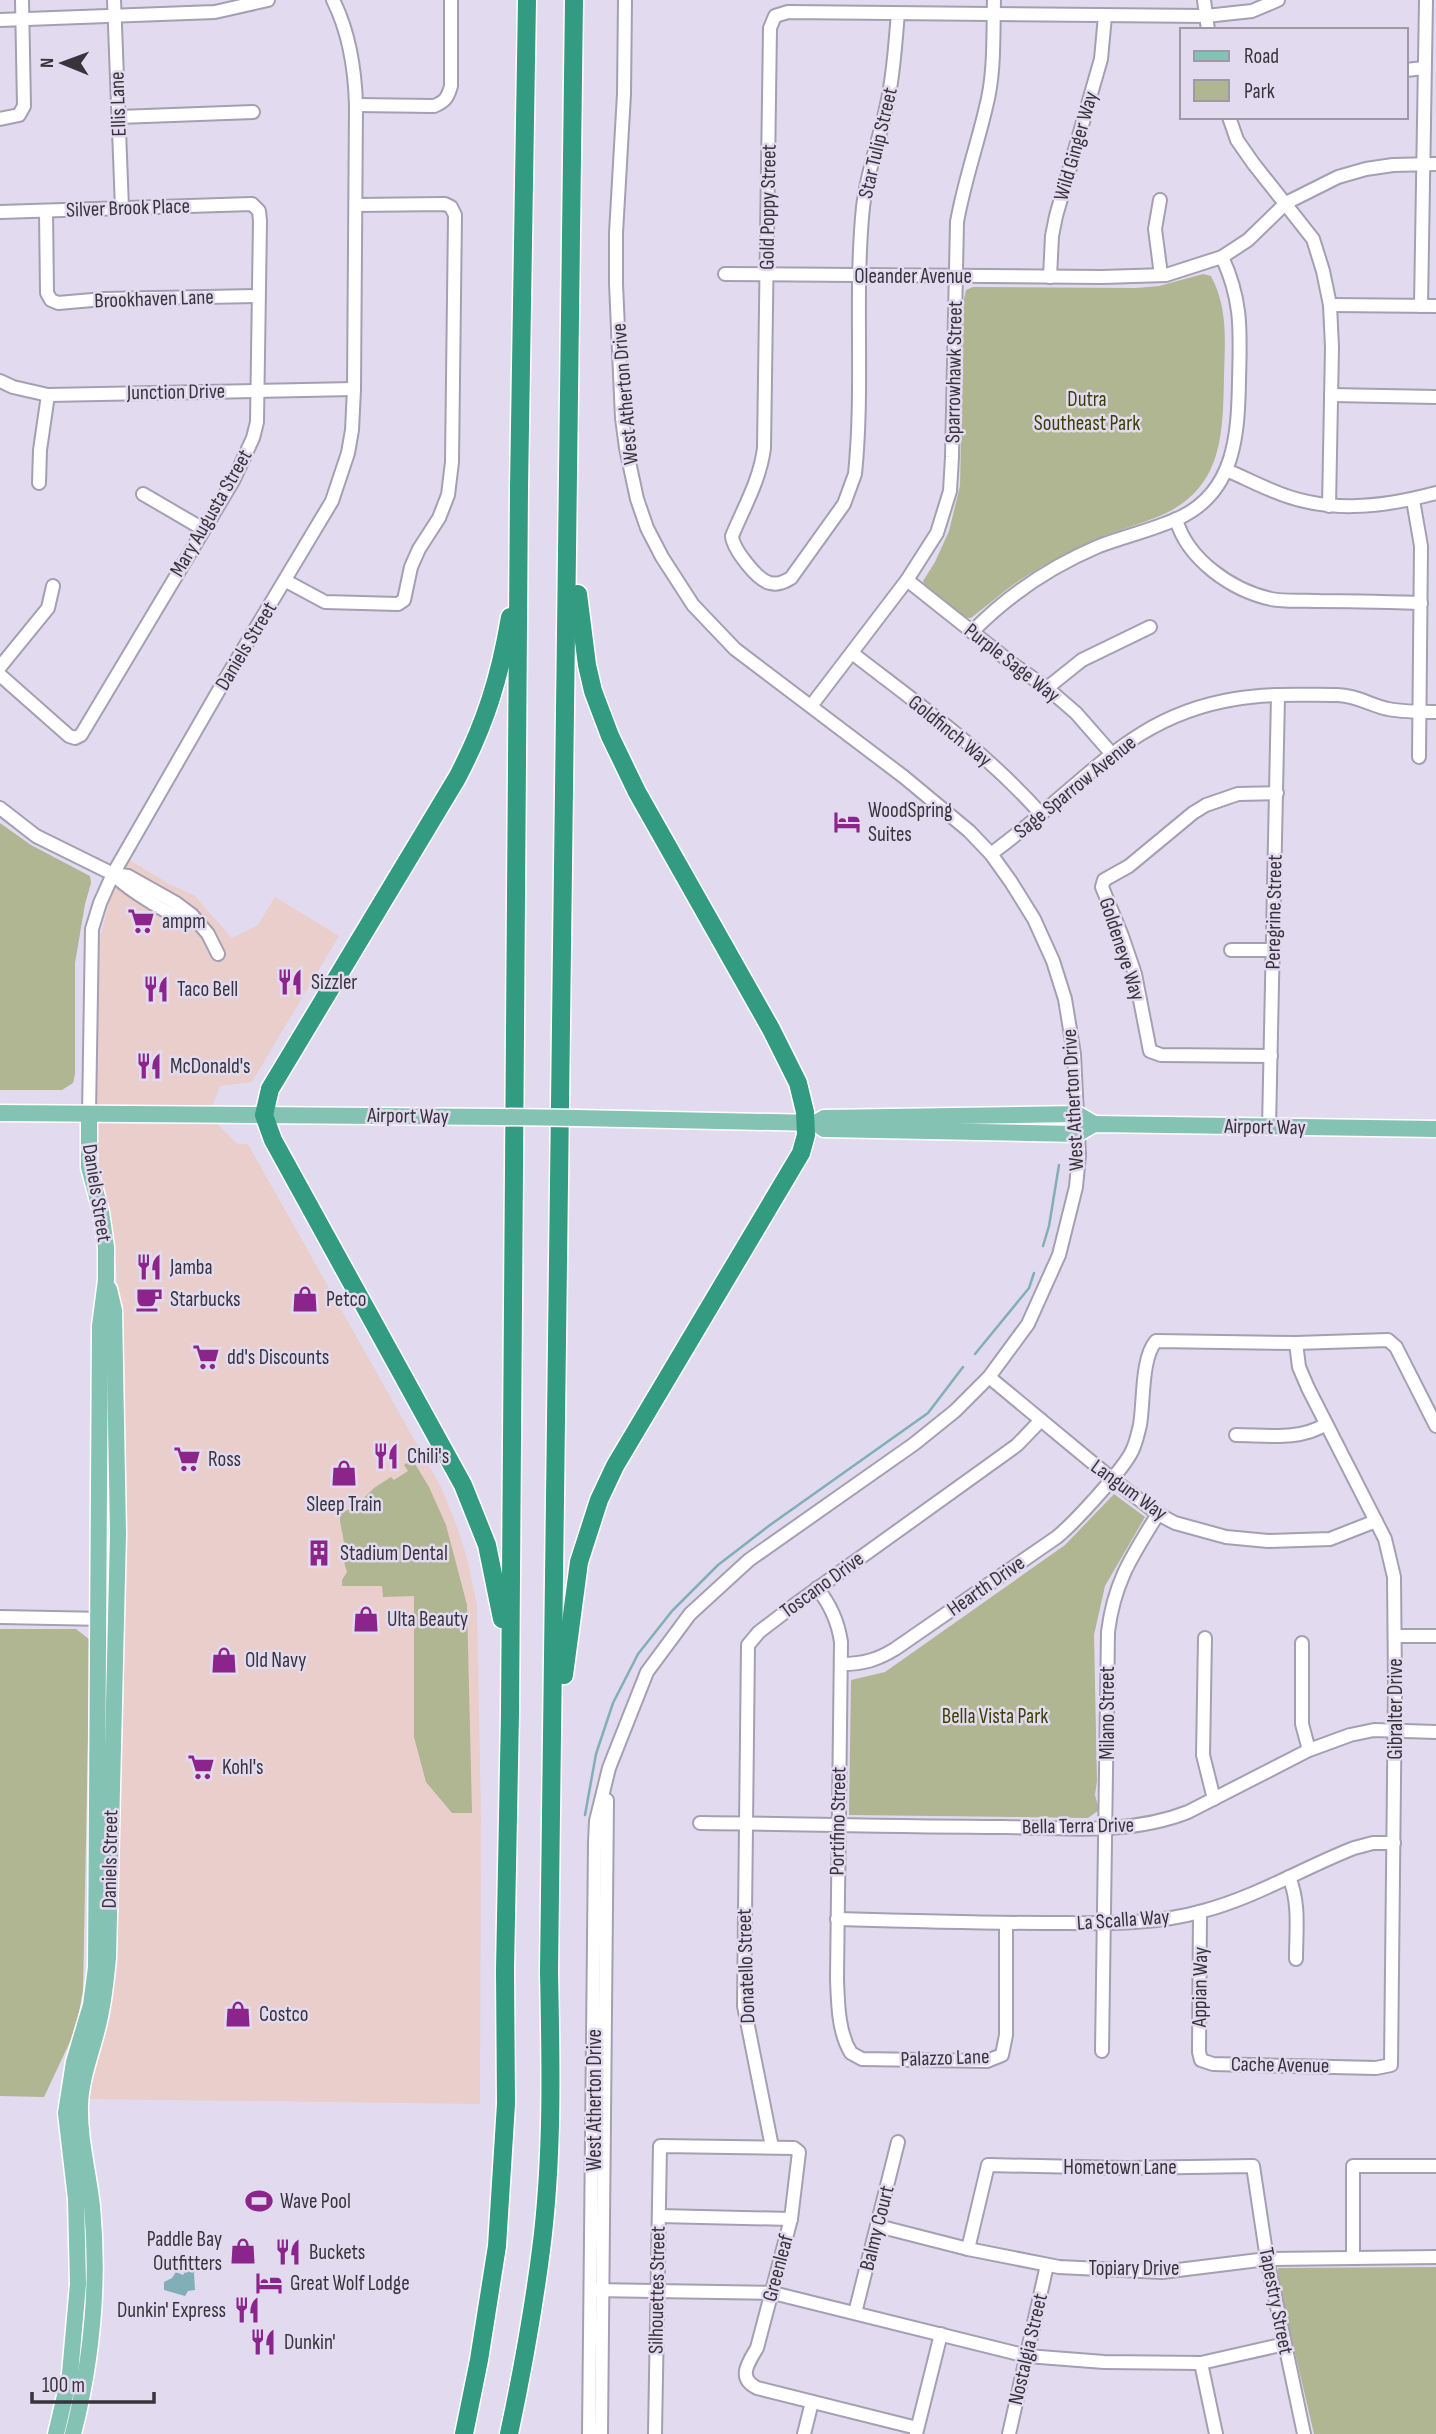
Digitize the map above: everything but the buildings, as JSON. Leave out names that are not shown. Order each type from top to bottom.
[{"type":"highway","points":[[462,2434],[480,2360],[497,2246],[506,2104],[519,488],[527,0]]},
{"type":"highway","points":[[509,2434],[521,2379],[541,2248],[550,2093],[549,1972],[574,0]]},
{"type":"highway","points":[[553,1755],[579,1562],[599,1500],[615,1466],[801,1153],[811,1123],[798,1083],[771,1029],[637,792],[610,736],[593,691],[580,616],[569,479]]},
{"type":"highway","points":[[510,1713],[497,1590],[487,1545],[468,1495],[443,1444],[273,1140],[264,1115],[270,1089],[457,778],[477,740],[498,678],[506,640],[515,564],[519,488]]},
{"type":"highway","points":[[521,2379],[525,2409],[521,2434]]},
{"type":"main road","name":"Airport Way","points":[[0,1113],[499,1117],[811,1123],[824,1118],[1077,1114],[1094,1124],[1436,1129]]},
{"type":"main road","name":"Daniels Street","points":[[56,2434],[70,2374],[78,2284],[76,2199],[66,2133],[66,2106],[74,2062],[91,2005],[96,1967],[100,1326],[106,1280],[106,1247],[101,1212],[89,1167],[89,1115]]},
{"type":"main road","name":"Airport Way","points":[[811,1123],[824,1129],[1077,1134]]},
{"type":"main road","points":[[1077,1134],[1094,1124]]},
{"type":"main road","name":"Daniels Street","points":[[73,2434],[85,2380],[93,2313],[92,2205],[80,2105],[104,1997],[108,1958],[118,1534],[114,1310],[106,1280]]},
{"type":"street","points":[[0,119],[12,118],[22,111],[25,99],[22,0]]},
{"type":"street","name":"Ellis Lane","points":[[114,0],[122,208]]},
{"type":"street","points":[[0,20],[114,16],[268,0]]},
{"type":"street","name":"Daniels Street","points":[[89,1115],[92,929],[100,903],[113,874],[223,683],[332,501],[342,477],[352,430],[354,389],[356,105],[346,33],[333,0]]},
{"type":"street","points":[[356,105],[434,106],[441,104],[448,97],[451,86],[451,0]]},
{"type":"street","name":"West Atherton Drive","points":[[601,2434],[597,2290],[595,1842],[596,1821],[609,1768],[647,1672],[690,1614],[748,1560],[914,1444],[955,1411],[989,1377],[1027,1324],[1046,1289],[1059,1255],[1076,1186],[1079,1155],[1072,1036],[1065,999],[1053,961],[1034,919],[1011,882],[991,854],[969,831],[735,649],[693,605],[647,528],[637,499],[622,418],[616,284],[625,0]]},
{"type":"street","name":"Sparrowhawk Street","points":[[811,706],[907,580],[936,533],[950,491],[953,457],[957,222],[963,187],[987,106],[992,74],[994,0]]},
{"type":"street","points":[[1204,0],[1208,28]]},
{"type":"street","points":[[898,14],[1206,16],[1252,11],[1278,0]]},
{"type":"street","points":[[1421,306],[1430,164],[1424,68],[1426,0]]},
{"type":"street","name":"Gold Poppy Street","points":[[857,441],[855,474],[844,504],[791,578],[781,583],[762,579],[732,544],[732,536],[762,465],[770,29],[775,16],[780,13],[898,14]]},
{"type":"street","name":"Star Tulip Street","points":[[857,441],[859,275],[863,208],[893,73],[898,14]]},
{"type":"street","name":"Wild Ginger Way","points":[[1050,277],[1056,216],[1101,59],[1105,16]]},
{"type":"street","points":[[1408,70],[1424,68]]},
{"type":"street","points":[[119,117],[253,112]]},
{"type":"street","points":[[1235,119],[1237,140],[1313,239],[1323,271],[1330,305],[1332,347],[1329,506]]},
{"type":"street","name":"Oleander Avenue","points":[[725,274],[1050,277],[1161,275],[1222,257],[1248,240],[1286,203],[1338,177],[1366,169],[1430,164]]},
{"type":"street","points":[[1160,200],[1155,229],[1161,275]]},
{"type":"street","points":[[286,581],[325,602],[398,604],[404,600],[411,568],[419,549],[439,518],[448,495],[452,462],[455,215],[452,207],[445,204],[356,205]]},
{"type":"street","name":"Silver Brook Place","points":[[0,212],[256,206]]},
{"type":"street","name":"Mary Augusta Street","points":[[0,675],[61,729],[75,738],[81,735],[233,481],[253,438],[257,422],[260,221],[256,206]]},
{"type":"street","name":"Brookhaven Lane","points":[[46,211],[47,293],[51,300],[58,303],[104,299],[258,296]]},
{"type":"street","points":[[972,632],[993,611],[1022,590],[1094,548],[1176,519],[1210,495],[1226,470],[1235,444],[1238,423],[1240,321],[1236,294],[1222,257]]},
{"type":"street","points":[[1330,305],[1436,306]]},
{"type":"street","name":"Junction Drive","points":[[0,381],[13,387],[48,395],[354,389]]},
{"type":"street","points":[[39,483],[40,450],[48,395]]},
{"type":"street","points":[[1331,395],[1436,397]]},
{"type":"street","points":[[1226,470],[1283,495],[1329,506],[1356,508],[1413,500],[1436,493]]},
{"type":"street","points":[[144,494],[203,529]]},
{"type":"street","points":[[1413,500],[1422,546],[1419,757]]},
{"type":"street","points":[[1176,519],[1185,540],[1206,565],[1229,582],[1251,592],[1280,600],[1421,603]]},
{"type":"street","name":"Purple Sage Way","points":[[907,580],[1047,688],[1076,713],[1111,753]]},
{"type":"street","points":[[0,667],[48,608],[53,586]]},
{"type":"street","points":[[1047,688],[1082,660],[1150,627]]},
{"type":"street","name":"Goldfinch Way","points":[[852,653],[1011,780],[1041,814]]},
{"type":"street","name":"Sage Sparrow Avenue","points":[[991,854],[1111,753],[1141,733],[1187,712],[1234,699],[1347,695],[1386,708],[1436,712]]},
{"type":"street","name":"Peregrine Street","points":[[1269,1128],[1278,696]]},
{"type":"street","name":"Goldeneye Way","points":[[1271,1056],[1161,1055],[1150,1051],[1135,974],[1102,887],[1104,880],[1129,866],[1206,805],[1238,794],[1277,793]]},
{"type":"street","points":[[0,807],[36,836],[113,874],[122,884],[188,923],[197,922],[208,934],[218,954]]},
{"type":"street","points":[[1230,950],[1273,950]]},
{"type":"street","points":[[1296,1343],[1388,1340],[1396,1347],[1436,1426]]},
{"type":"street","name":"Hearth Drive","points":[[842,1664],[862,1664],[895,1649],[1062,1532],[1133,1450],[1143,1402],[1148,1356],[1156,1341],[1296,1343]]},
{"type":"street","name":"Gibralter Drive","points":[[1296,1343],[1299,1367],[1385,1539],[1394,1577],[1392,2062],[1385,2067],[1360,2067]]},
{"type":"street","name":"Langum Way","points":[[989,1377],[1158,1514],[1199,1531],[1268,1541],[1330,1539],[1376,1521]]},
{"type":"street","name":"Toscano Drive","points":[[745,1824],[748,1645],[759,1632],[817,1588],[1017,1445],[1041,1420]]},
{"type":"street","points":[[1236,1435],[1302,1434],[1315,1431],[1326,1424]]},
{"type":"street","name":"Milano Street","points":[[1102,2051],[1107,1655],[1110,1614],[1119,1580],[1158,1514]]},
{"type":"street","name":"Portifino Street","points":[[817,1588],[827,1599],[841,1642],[837,1979],[839,2010],[848,2049],[855,2056]]},
{"type":"street","points":[[0,1617],[117,1620]]},
{"type":"street","points":[[1395,1636],[1436,1636]]},
{"type":"street","points":[[1205,1638],[1203,1755],[1214,1799]]},
{"type":"street","points":[[1301,1643],[1302,1724],[1309,1750]]},
{"type":"street","name":"Bella Terra Drive","points":[[700,1823],[1106,1828],[1142,1825],[1169,1820],[1309,1750],[1364,1731],[1436,1732]]},
{"type":"street","name":"Donatello Street","points":[[745,1824],[744,2006],[772,2147]]},
{"type":"street","name":"La Scalla Way","points":[[837,1919],[1139,1923],[1200,1912],[1245,1897],[1354,1848],[1373,1843],[1394,1843]]},
{"type":"street","points":[[1289,1877],[1297,1907],[1296,1959]]},
{"type":"street","name":"Appian Way","points":[[1200,1912],[1201,2060]]},
{"type":"street","name":"Palazzo Lane","points":[[855,2056],[862,2059],[987,2061],[1002,2055],[1006,2046],[1006,1923]]},
{"type":"street","name":"Cache Avenue","points":[[1201,2060],[1213,2064],[1360,2067]]},
{"type":"street","name":"Balmy Court","points":[[855,2313],[898,2142]]},
{"type":"street","name":"Silhouettes Street","points":[[654,2434],[660,2146],[772,2147]]},
{"type":"street","name":"Greenleaf","points":[[772,2147],[794,2148],[799,2152],[799,2164],[791,2219],[773,2293],[757,2348],[744,2374],[751,2385],[813,2402]]},
{"type":"street","name":"Hometown Lane","points":[[968,2249],[988,2165],[1127,2168],[1253,2166]]},
{"type":"street","name":"Tapestry Street","points":[[1253,2166],[1267,2259],[1304,2434]]},
{"type":"street","points":[[1353,2257],[1353,2166],[1436,2166]]},
{"type":"street","points":[[659,2216],[791,2219]]},
{"type":"street","name":"Topiary Drive","points":[[878,2226],[968,2249],[1047,2265],[1162,2272],[1267,2259],[1436,2257]]},
{"type":"street","name":"Nostalgia Street","points":[[1009,2434],[1047,2265]]},
{"type":"street","points":[[597,2290],[773,2293],[1027,2356],[1104,2362],[1200,2363],[1285,2344]]},
{"type":"street","name":"West Atherton Drive","points":[[589,2434],[597,2290]]},
{"type":"street","points":[[804,2434],[813,2402],[916,2431],[941,2334]]},
{"type":"street","points":[[1200,2363],[1216,2434]]},
{"type":"shaded area","points":[[128,859],[169,884],[194,895],[232,938],[258,925],[275,897],[339,936],[252,1082],[220,1086],[210,1111],[94,1111],[100,939],[109,902]]},
{"type":"shaded area","points":[[210,1117],[238,1144],[248,1144],[441,1487],[468,1562],[477,1605],[481,1817],[480,2104],[87,2099],[112,1990],[119,1320],[116,1260],[96,1168],[95,1121]]},
{"type":"shaded area","points":[[192,2261],[198,2264],[194,2273],[195,2290],[188,2291],[185,2296],[164,2290],[164,2282],[176,2272],[183,2275]]},
{"type":"green space","name":"Dutra Southeast Park","points":[[1203,274],[1211,276],[1223,312],[1224,397],[1215,459],[1195,492],[1179,506],[1157,517],[1100,537],[1044,565],[1011,586],[971,618],[943,604],[923,581],[949,531],[960,486],[966,290],[973,287],[1136,288],[1159,286]]},
{"type":"green space","points":[[0,823],[31,845],[90,876],[91,883],[75,963],[75,1074],[73,1083],[62,1090],[0,1090]]},
{"type":"green space","points":[[412,1459],[429,1487],[446,1525],[467,1605],[472,1813],[452,1813],[426,1782],[414,1737],[414,1596],[383,1597],[382,1586],[342,1586],[347,1572],[344,1562],[339,1560],[344,1550],[340,1513],[355,1507],[374,1488],[391,1477],[394,1480],[408,1471],[404,1465]]},
{"type":"green space","name":"Bella Vista Park","points":[[1114,1494],[1145,1517],[1105,1586],[1094,1635],[1095,1795],[1099,1810],[1088,1818],[849,1815],[851,1680],[885,1672],[1065,1545]]},
{"type":"green space","points":[[0,1629],[76,1629],[90,1640],[83,1990],[76,2029],[44,2097],[0,2096]]},
{"type":"green space","points":[[1436,2267],[1436,2434],[1314,2434],[1278,2280],[1278,2268]]},
{"type":"waterway","points":[[1043,1246],[1059,1165]]},
{"type":"waterway","points":[[975,1354],[1029,1288],[1034,1273]]},
{"type":"waterway","points":[[585,1815],[596,1754],[613,1703],[638,1654],[672,1611],[718,1565],[928,1413],[963,1367]]},
{"type":"place","name":"WoodSpring Suites","points":[[847,822]]},
{"type":"place","name":"ampm","points":[[141,921]]},
{"type":"place","name":"Sizzler","points":[[290,982]]},
{"type":"place","name":"Taco Bell","points":[[156,989]]},
{"type":"place","name":"McDonald's","points":[[149,1066]]},
{"type":"place","name":"Jamba","points":[[149,1267]]},
{"type":"place","name":"Starbucks","points":[[149,1299]]},
{"type":"place","name":"Petco","points":[[305,1299]]},
{"type":"place","name":"dd's Discounts","points":[[206,1357]]},
{"type":"place","name":"Chili's","points":[[386,1456]]},
{"type":"place","name":"Ross","points":[[187,1459]]},
{"type":"place","name":"Sleep Train","points":[[344,1473]]},
{"type":"place","name":"Stadium Dental","points":[[319,1553]]},
{"type":"place","name":"Ulta Beauty","points":[[366,1619]]},
{"type":"place","name":"Old Navy","points":[[224,1660]]},
{"type":"place","name":"Kohl's","points":[[201,1767]]},
{"type":"place","name":"Costco","points":[[238,2014]]},
{"type":"place","name":"Wave Pool","points":[[259,2201]]},
{"type":"place","name":"Paddle Bay Outfitters","points":[[243,2251]]},
{"type":"place","name":"Buckets","points":[[288,2252]]},
{"type":"place","name":"Great Wolf Lodge","points":[[269,2283]]},
{"type":"place","name":"Dunkin' Express","points":[[247,2310]]},
{"type":"place","name":"Dunkin'","points":[[263,2342]]}]
